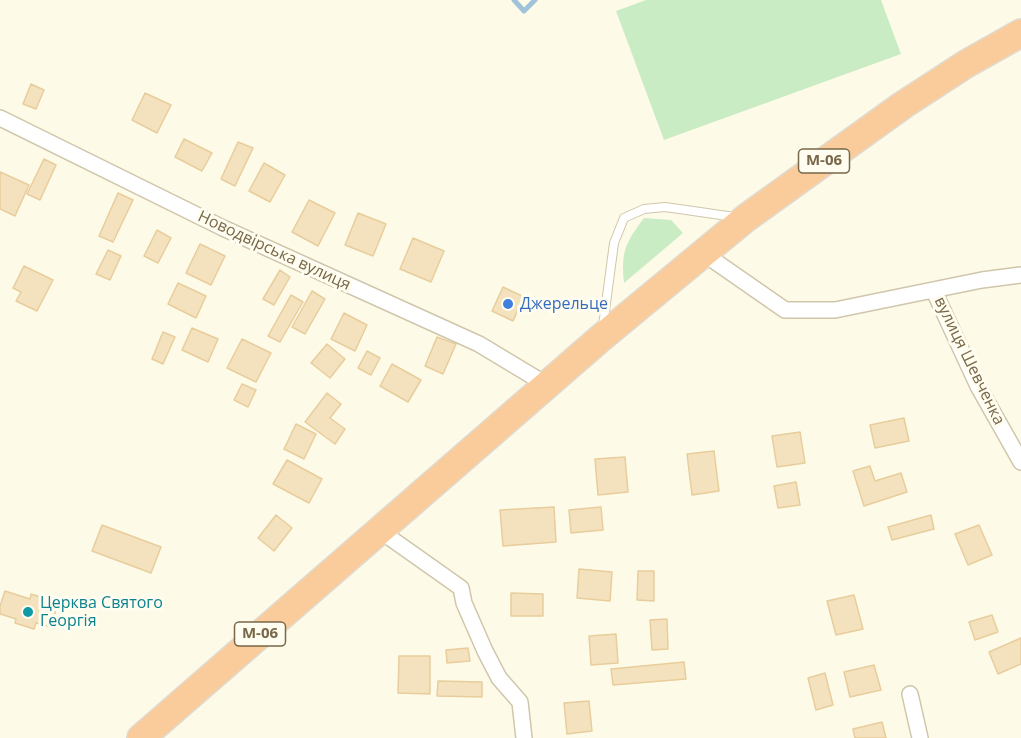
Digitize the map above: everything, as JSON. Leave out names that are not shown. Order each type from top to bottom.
[{"type":"highway","name":"М-06","points":[[141,738],[602,337],[746,218],[903,105],[966,64],[1021,33]]},
{"type":"street","name":"Новодвірська вулиця","points":[[0,118],[223,228],[479,344],[547,385]]},
{"type":"street","points":[[703,253],[784,310],[835,310],[982,280],[1021,276]]},
{"type":"street","name":"вулиця Шевченка","points":[[934,291],[978,386],[1021,462]]},
{"type":"street","points":[[379,530],[460,588],[464,603],[499,678],[520,702],[524,738]]},
{"type":"street","points":[[910,694],[920,738]]},
{"type":"lane","points":[[602,337],[614,243],[624,218],[644,209],[665,207],[746,218]]},
{"type":"green space","points":[[646,0],[881,0],[901,54],[664,140],[616,11]]},
{"type":"green space","points":[[644,218],[671,220],[683,233],[624,283],[623,263],[626,248],[632,234]]},
{"type":"building","points":[[31,84],[44,90],[36,109],[23,104]]},
{"type":"building","points":[[145,93],[171,105],[157,133],[132,120]]},
{"type":"building","points":[[184,139],[212,153],[202,171],[175,157]]},
{"type":"building","points":[[238,142],[253,148],[235,186],[221,179]]},
{"type":"building","points":[[44,159],[56,165],[40,200],[27,194]]},
{"type":"building","points":[[264,163],[285,175],[270,202],[249,191]]},
{"type":"building","points":[[0,172],[29,185],[15,216],[0,209]]},
{"type":"building","points":[[118,193],[133,200],[113,242],[99,236]]},
{"type":"building","points":[[309,200],[335,213],[318,246],[292,232]]},
{"type":"building","points":[[358,213],[386,224],[373,256],[345,245]]},
{"type":"building","points":[[157,230],[171,238],[158,263],[144,256]]},
{"type":"building","points":[[413,238],[444,251],[431,282],[400,269]]},
{"type":"building","points":[[200,244],[225,256],[211,285],[186,273]]},
{"type":"building","points":[[108,250],[121,256],[110,280],[96,274]]},
{"type":"building","points":[[24,266],[53,280],[37,311],[16,301],[21,292],[13,288]]},
{"type":"building","points":[[280,270],[290,277],[274,305],[263,299]]},
{"type":"building","points":[[178,283],[206,296],[196,318],[168,304]]},
{"type":"building","name":"Джерельце","points":[[503,287],[524,297],[513,321],[492,311]]},
{"type":"building","points":[[312,291],[325,299],[305,334],[292,327]]},
{"type":"building","points":[[291,295],[303,302],[280,342],[268,336]]},
{"type":"building","points":[[344,313],[367,325],[355,351],[331,339]]},
{"type":"building","points":[[192,328],[218,339],[208,362],[182,350]]},
{"type":"building","points":[[163,332],[175,337],[163,364],[152,359]]},
{"type":"building","points":[[437,337],[456,344],[443,374],[425,366]]},
{"type":"building","points":[[242,339],[271,353],[256,382],[227,368]]},
{"type":"building","points":[[327,344],[345,359],[330,378],[311,363]]},
{"type":"building","points":[[367,351],[380,358],[371,375],[358,368]]},
{"type":"building","points":[[392,364],[421,380],[408,402],[380,386]]},
{"type":"building","points":[[242,384],[256,390],[248,407],[234,400]]},
{"type":"building","points":[[327,393],[341,404],[330,418],[345,429],[335,444],[305,422]]},
{"type":"building","points":[[904,418],[909,441],[875,448],[870,425]]},
{"type":"building","points":[[296,424],[316,434],[304,459],[284,449]]},
{"type":"building","points":[[800,432],[805,463],[777,467],[772,436]]},
{"type":"building","points":[[714,451],[719,491],[692,495],[687,454]]},
{"type":"building","points":[[625,457],[628,492],[598,495],[595,459]]},
{"type":"building","points":[[287,460],[322,479],[309,503],[273,484]]},
{"type":"building","points":[[870,466],[875,481],[901,473],[907,492],[864,506],[853,471]]},
{"type":"building","points":[[796,482],[800,505],[778,508],[774,486]]},
{"type":"building","points":[[554,507],[556,542],[503,546],[500,510]]},
{"type":"building","points":[[601,507],[603,530],[571,533],[569,510]]},
{"type":"building","points":[[276,515],[292,528],[274,551],[258,538]]},
{"type":"building","points":[[931,515],[934,529],[892,540],[888,527]]},
{"type":"building","points":[[102,525],[161,547],[151,573],[92,551]]},
{"type":"building","points":[[979,525],[992,555],[968,565],[955,534]]},
{"type":"building","points":[[579,569],[612,572],[610,601],[577,598]]},
{"type":"building","points":[[638,571],[654,571],[654,601],[637,600]]},
{"type":"building","name":"Церква Святого Георгія","points":[[5,591],[30,599],[31,594],[44,598],[42,605],[56,609],[51,627],[36,623],[34,629],[15,623],[16,619],[0,614]]},
{"type":"building","points":[[511,593],[543,594],[543,616],[511,616]]},
{"type":"building","points":[[854,595],[863,629],[836,635],[827,601]]},
{"type":"building","points":[[992,615],[998,632],[975,640],[969,622]]},
{"type":"building","points":[[667,619],[668,649],[652,650],[650,620]]},
{"type":"building","points":[[616,634],[618,663],[591,665],[589,636]]},
{"type":"building","points":[[1021,638],[1021,664],[998,674],[989,652]]},
{"type":"building","points":[[468,648],[470,661],[447,663],[446,650]]},
{"type":"building","points":[[399,656],[430,656],[430,694],[398,693]]},
{"type":"building","points":[[684,662],[686,679],[613,685],[611,669]]},
{"type":"building","points":[[874,665],[881,690],[850,697],[844,672]]},
{"type":"building","points":[[825,673],[833,705],[816,710],[808,678]]},
{"type":"building","points":[[438,681],[482,682],[482,697],[437,696]]},
{"type":"building","points":[[589,701],[592,731],[567,734],[564,703]]},
{"type":"building","points":[[882,722],[886,738],[855,738],[853,729]]},
{"type":"waterway","points":[[514,0],[524,11],[535,0]]},
{"type":"place","name":"Джерельце","points":[[508,304]]},
{"type":"place","name":"Церква Святого Георгія","points":[[28,612]]}]
